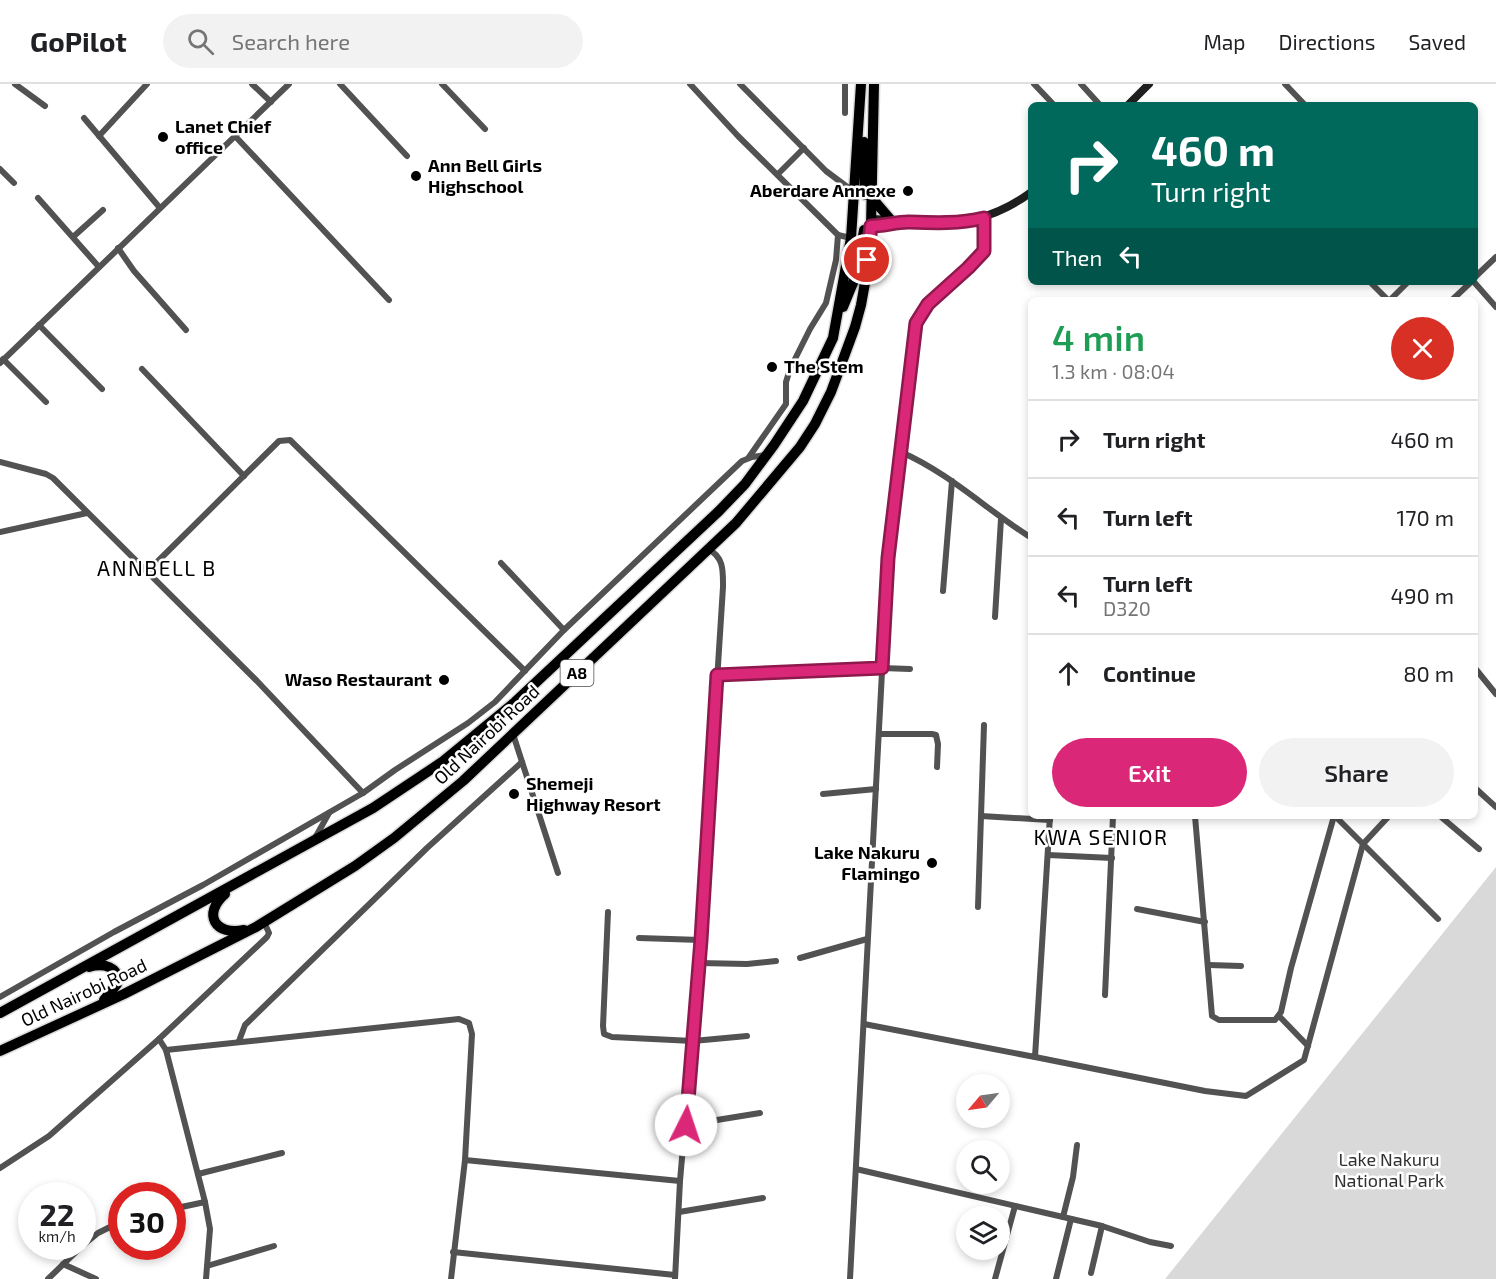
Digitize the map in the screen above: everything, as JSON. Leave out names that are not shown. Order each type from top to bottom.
[{"type":"highway","name":"Old Nairobi Road","points":[[0,1051],[260,925],[355,866],[394,838],[463,781],[736,523],[800,447],[815,424],[831,392],[861,305],[872,198],[874,84]]},
{"type":"highway","name":"Old Nairobi Road","points":[[0,1013],[234,886],[373,808],[417,780],[507,708],[719,511],[745,484],[768,455],[803,401],[832,338],[851,238],[860,88]]},
{"type":"highway","points":[[837,317],[857,273],[869,222],[860,88]]},
{"type":"highway","points":[[872,198],[890,219]]},
{"type":"highway","points":[[832,338],[843,336],[847,341],[847,347]]},
{"type":"highway","points":[[234,886],[216,902],[214,908],[216,923],[221,929],[230,932],[260,925]]},
{"type":"highway","points":[[77,970],[98,964],[111,967],[116,973],[117,984],[98,1005]]},
{"type":"street","points":[[15,84],[45,106]]},
{"type":"street","points":[[99,136],[147,84]]},
{"type":"street","points":[[252,84],[271,102]]},
{"type":"street","points":[[46,402],[2,361],[289,84]]},
{"type":"street","points":[[340,84],[407,156]]},
{"type":"street","points":[[442,84],[485,129]]},
{"type":"street","points":[[690,84],[738,136],[838,235],[851,238]]},
{"type":"street","points":[[740,84],[826,171],[854,192]]},
{"type":"street","points":[[844,84],[845,113]]},
{"type":"street","points":[[1034,84],[1051,102]]},
{"type":"street","points":[[1081,84],[1097,102]]},
{"type":"street","points":[[1131,102],[1149,84]]},
{"type":"street","points":[[1285,84],[1299,102]]},
{"type":"street","points":[[84,118],[160,208]]},
{"type":"street","points":[[235,136],[389,300]]},
{"type":"street","points":[[778,174],[804,148]]},
{"type":"street","points":[[0,169],[14,183]]},
{"type":"street","points":[[869,222],[890,219],[947,224],[984,218],[1028,195]]},
{"type":"street","points":[[38,198],[99,267]]},
{"type":"street","points":[[74,237],[103,210]]},
{"type":"street","points":[[850,1279],[888,558],[916,323],[928,304],[984,251],[984,218]]},
{"type":"street","points":[[869,222],[891,225],[905,222]]},
{"type":"street","points":[[749,458],[786,404],[786,382],[790,369],[826,303],[836,260],[838,235]]},
{"type":"street","points":[[118,248],[134,271],[186,330]]},
{"type":"street","points":[[1478,276],[1496,257]]},
{"type":"street","points":[[1373,285],[1386,297]]},
{"type":"street","points":[[1392,297],[1405,285]]},
{"type":"street","points":[[1455,297],[1469,285]]},
{"type":"street","points":[[1476,285],[1496,308]]},
{"type":"street","points":[[39,325],[102,389]]},
{"type":"street","points":[[142,369],[244,476]]},
{"type":"street","points":[[147,572],[279,441],[291,440],[525,671]]},
{"type":"street","points":[[901,452],[952,481],[1001,519],[1028,536]]},
{"type":"street","points":[[0,997],[114,932],[203,885],[363,793],[477,716],[495,702],[564,630],[742,461],[768,455]]},
{"type":"street","points":[[0,462],[46,474],[257,681],[363,793]]},
{"type":"street","points":[[943,591],[952,481]]},
{"type":"street","points":[[0,532],[87,513]]},
{"type":"street","points":[[995,617],[1001,519]]},
{"type":"street","points":[[453,1252],[675,1277],[680,1181],[701,940],[723,568],[715,552],[708,549]]},
{"type":"street","points":[[501,563],[564,630]]},
{"type":"street","points":[[717,675],[882,668],[910,669]]},
{"type":"street","points":[[1478,672],[1496,694]]},
{"type":"street","points":[[978,907],[984,725]]},
{"type":"street","points":[[513,734],[558,873]]},
{"type":"street","points":[[879,734],[934,734],[938,744],[937,767]]},
{"type":"street","points":[[239,1041],[245,1025],[427,848],[522,762]]},
{"type":"street","points":[[823,794],[876,789]]},
{"type":"street","points":[[1478,791],[1496,807]]},
{"type":"street","points":[[315,839],[330,812]]},
{"type":"street","points":[[981,816],[1028,817]]},
{"type":"street","points":[[1035,1057],[1050,819]]},
{"type":"street","points":[[1105,994],[1113,819]]},
{"type":"street","points":[[1195,819],[1209,965],[1211,1014],[1218,1020],[1275,1020],[1279,1016],[1334,819]]},
{"type":"street","points":[[1338,819],[1438,919]]},
{"type":"street","points":[[864,1024],[1205,1091],[1246,1096],[1304,1060],[1363,844],[1386,819]]},
{"type":"street","points":[[1444,819],[1479,849]]},
{"type":"street","points":[[1048,855],[1112,858]]},
{"type":"street","points":[[1137,909],[1205,922]]},
{"type":"street","points":[[608,912],[604,1034],[612,1037],[693,1041],[747,1036]]},
{"type":"street","points":[[0,1168],[49,1136],[159,1039],[267,937],[269,933],[260,925]]},
{"type":"street","points":[[639,938],[701,940]]},
{"type":"street","points":[[800,958],[867,939]]},
{"type":"street","points":[[699,963],[747,964],[776,961]]},
{"type":"street","points":[[1209,965],[1241,966]]},
{"type":"street","points":[[1279,1016],[1308,1046]]},
{"type":"street","points":[[166,1050],[464,1020],[469,1023],[472,1034],[465,1160],[451,1279]]},
{"type":"street","points":[[159,1039],[166,1050],[205,1202],[210,1229],[206,1279]]},
{"type":"street","points":[[686,1125],[760,1113]]},
{"type":"street","points":[[1063,1217],[1073,1177],[1077,1144]]},
{"type":"street","points":[[198,1174],[282,1153]]},
{"type":"street","points":[[465,1160],[680,1181]]},
{"type":"street","points":[[856,1169],[1102,1226],[1150,1242],[1171,1246]]},
{"type":"street","points":[[679,1212],[763,1198]]},
{"type":"street","points":[[186,1206],[205,1202]]},
{"type":"street","points":[[995,1279],[1015,1206]]},
{"type":"street","points":[[1056,1279],[1071,1219]]},
{"type":"street","points":[[1091,1273],[1102,1226]]},
{"type":"street","points":[[207,1266],[274,1246]]},
{"type":"street","points":[[48,1279],[67,1260]]},
{"type":"street","points":[[63,1264],[96,1279]]},
{"type":"green space","name":"Lake Nakuru National Park","points":[[1496,867],[1496,1279],[1165,1279]]},
{"type":"place","name":"Lanet Chief office","points":[[163,137]]},
{"type":"place","name":"Ann Bell Girls Highschool","points":[[416,176]]},
{"type":"place","name":"Aberdare Annexe","points":[[908,191]]},
{"type":"place","name":"The Stem","points":[[772,367]]},
{"type":"place","name":"Waso Restaurant","points":[[444,680]]},
{"type":"place","name":"Shemeji Highway Resort","points":[[514,794]]},
{"type":"place","name":"Lake Nakuru Flamingo","points":[[932,863]]},
{"type":"district","name":"ANNBELL B","points":[[157,569]]},
{"type":"district","name":"KWA SENIOR","points":[[1101,838]]},
{"type":"route","points":[[686,1125],[701,940],[717,675],[882,668],[888,558],[916,323],[928,304],[984,251],[984,218],[947,224],[905,222],[871,226],[867,260]]}]
